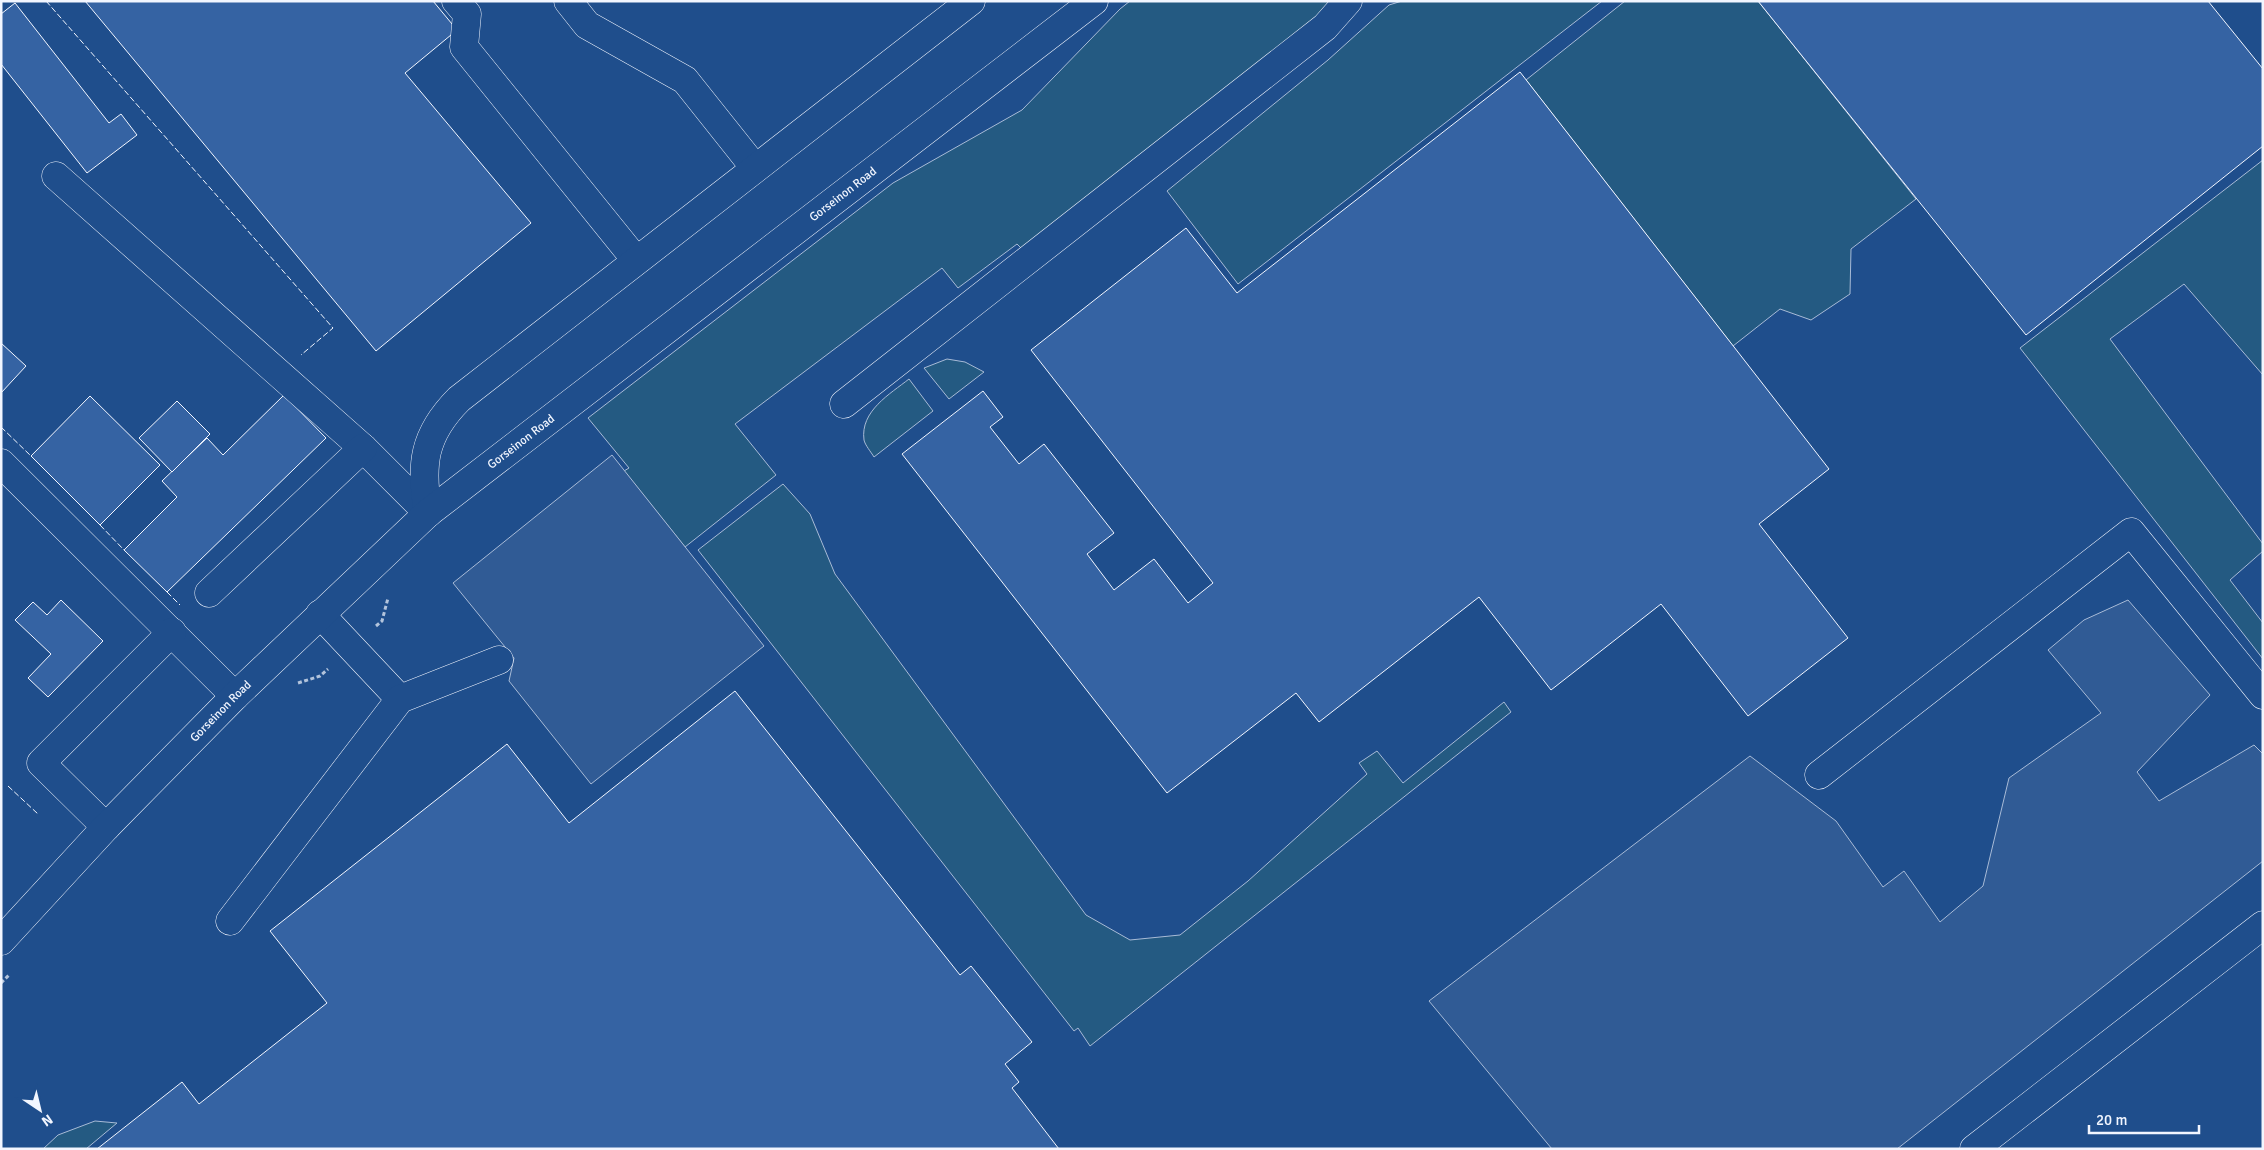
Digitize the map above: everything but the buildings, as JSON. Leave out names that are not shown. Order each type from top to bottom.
[{"type":"main road","points":[[456,1],[467,14],[464,47],[636,260]]},
{"type":"main road","points":[[568,1],[587,25],[685,80],[755,168]]},
{"type":"main road","points":[[428,513],[423,485],[426,455],[429,441],[444,414],[482,379],[971,1]]},
{"type":"main road","name":"Gorseinon Road","points":[[1,941],[106,827],[235,696],[428,513],[1094,1]]},
{"type":"main road","points":[[844,404],[1325,27],[1348,1]]},
{"type":"main road","points":[[56,176],[363,448],[428,513]]},
{"type":"main road","points":[[209,593],[363,448]]},
{"type":"main road","points":[[1,463],[235,696]]},
{"type":"main road","points":[[1820,775],[2131,532],[2263,695]]},
{"type":"main road","points":[[320,614],[400,699]]},
{"type":"main road","points":[[106,827],[41,763],[172,632]]},
{"type":"main road","points":[[230,921],[400,699],[498,660]]},
{"type":"main road","points":[[1974,1149],[2263,925]]},
{"type":"path","points":[[293,685],[320,676],[382,621],[389,594]]},
{"type":"path","points":[[1,983],[14,970]]},
{"type":"shaded area","points":[[1130,1],[1337,1],[1023,250],[1017,244],[958,288],[942,268],[735,424],[776,475],[685,547],[624,471],[629,468],[588,418],[893,183],[1022,110]]},
{"type":"shaded area","points":[[1402,1],[1602,1],[1238,284],[1167,191],[1328,60],[1389,5]]},
{"type":"shaded area","points":[[1625,1],[1758,1],[1916,199],[1851,249],[1850,294],[1811,320],[1780,309],[1733,346],[1526,80]]},
{"type":"shaded area","points":[[2263,160],[2263,375],[2184,284],[2110,339],[2263,544],[2263,551],[2230,580],[2263,623],[2263,659],[2020,348]]},
{"type":"shaded area","points":[[947,359],[965,362],[984,372],[949,399],[924,368]]},
{"type":"shaded area","points":[[909,379],[933,411],[874,457],[864,440],[867,420],[871,412],[885,397]]},
{"type":"shaded area","points":[[612,455],[764,646],[591,784],[509,681],[514,658],[453,583]]},
{"type":"shaded area","points":[[783,484],[810,514],[835,574],[1086,915],[1130,940],[1180,935],[1248,881],[1367,774],[1359,763],[1377,751],[1403,783],[1504,702],[1511,712],[1090,1046],[1078,1028],[1074,1031],[698,550]]},
{"type":"shaded area","points":[[2128,600],[2210,695],[2137,772],[2159,801],[2254,745],[2263,754],[2263,861],[1897,1149],[1552,1149],[1429,1001],[1750,756],[1836,821],[1883,887],[1904,871],[1940,922],[1983,886],[2009,778],[2101,713],[2048,650],[2084,620]]},
{"type":"shaded area","points":[[95,1121],[117,1123],[86,1149],[43,1149],[58,1135]]},
{"type":"fence","points":[[46,1],[333,328],[301,355]]},
{"type":"fence","points":[[1,427],[31,456]]},
{"type":"fence","points":[[100,525],[124,550]]},
{"type":"fence","points":[[167,592],[180,605]]},
{"type":"fence","points":[[8,786],[38,814]]}]
